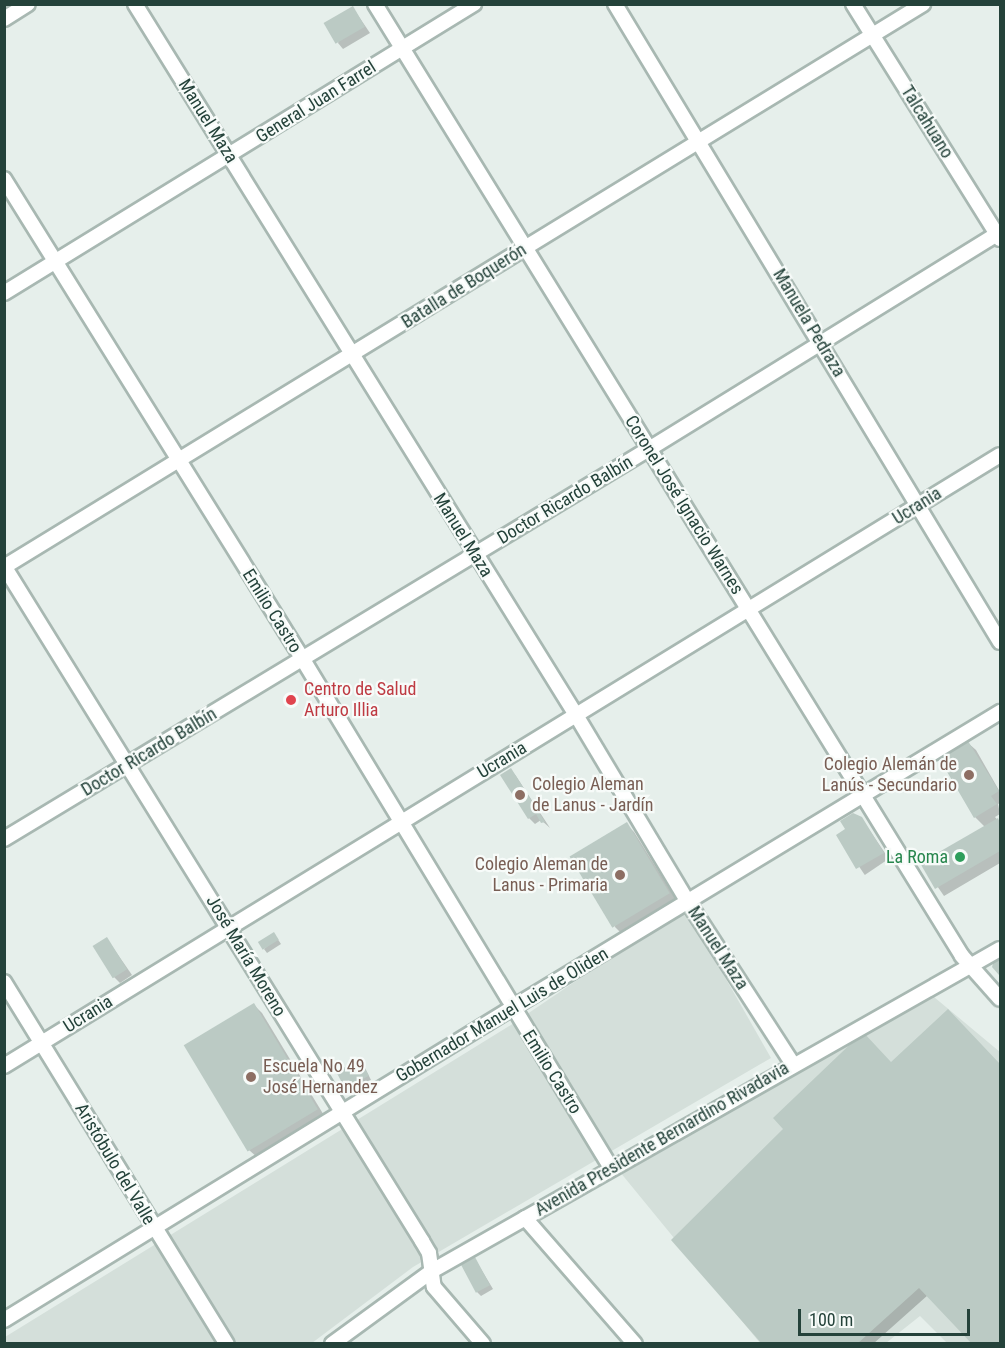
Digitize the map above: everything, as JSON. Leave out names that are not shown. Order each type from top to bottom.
[{"type":"street","points":[[4,19],[28,4]]},
{"type":"street","name":"Manuel Maza","points":[[135,4],[474,554],[576,715],[688,902],[793,1064]]},
{"type":"street","name":"Coronel José Ignacio Warnes","points":[[375,4],[970,967],[1000,999]]},
{"type":"street","name":"General Juan Farrel","points":[[4,293],[474,4]]},
{"type":"street","name":"Manuela Pedraza","points":[[615,4],[1000,642]]},
{"type":"street","name":"Talcahuano","points":[[853,4],[999,235]]},
{"type":"street","name":"Batalla de Boquerón","points":[[5,566],[352,356],[923,4]]},
{"type":"street","name":"Emilio Castro","points":[[4,179],[302,658],[611,1168]]},
{"type":"street","name":"Doctor Ricardo Balbín","points":[[5,838],[999,235]]},
{"type":"street","name":"Ucrania","points":[[4,1066],[228,926],[1000,455]]},
{"type":"street","name":"José María Moreno","points":[[5,566],[228,926],[341,1114],[422,1241],[429,1253],[434,1287],[483,1344]]},
{"type":"street","name":"Gobernador Manuel Luis de Oliden","points":[[4,1320],[1000,712]]},
{"type":"street","name":"Avenida Presidente Bernardino Rivadavia","points":[[333,1343],[432,1271],[793,1064],[1000,949]]},
{"type":"street","name":"Aristóbulo del Valle","points":[[4,982],[227,1344]]},
{"type":"street","points":[[525,1218],[635,1344]]},
{"type":"shaded area","points":[[685,907],[771,1058],[413,1267],[312,1343],[5,1344],[5,1337],[511,1025]]},
{"type":"shaded area","points":[[934,997],[1000,1052],[1000,1343],[947,1343],[920,1316],[886,1343],[760,1343],[620,1172]]},
{"type":"building","points":[[353,6],[365,27],[336,44],[324,23]]},
{"type":"building","name":"Colegio Alemán de Lanús - Secundario","points":[[968,741],[999,791],[991,796],[997,804],[974,818],[939,758]]},
{"type":"building","name":"Colegio Aleman de Lanus - Jardín","points":[[511,768],[545,822],[541,823],[536,814],[528,819],[500,775]]},
{"type":"building","points":[[853,813],[862,817],[884,853],[856,869],[836,835],[845,829],[840,821]]},
{"type":"building","name":"La Roma","points":[[998,818],[1000,851],[935,889],[920,863]]},
{"type":"building","name":"Colegio Aleman de Lanus - Primaria","points":[[627,822],[670,893],[612,928],[570,857]]},
{"type":"building","points":[[274,932],[279,940],[263,950],[258,942]]},
{"type":"building","points":[[107,937],[127,969],[113,978],[93,946]]},
{"type":"building","points":[[1000,956],[999,975],[992,967],[994,960]]},
{"type":"building","name":"Escuela No 49 José Hernandez","points":[[254,1003],[318,1109],[248,1152],[184,1045]]},
{"type":"building","points":[[948,1009],[1000,1064],[1000,1344],[972,1344],[919,1288],[857,1344],[762,1344],[671,1240],[783,1129],[773,1118],[863,1032],[891,1062]]},
{"type":"building","points":[[360,1059],[369,1076],[345,1088],[336,1072]]},
{"type":"building","points":[[475,1257],[490,1285],[476,1293],[461,1265]]},
{"type":"place","name":"Centro de Salud Arturo Illia","points":[[291,700]]},
{"type":"place","name":"Colegio Alemán de Lanús - Secundario","points":[[969,775]]},
{"type":"place","name":"Colegio Aleman de Lanus - Jardín","points":[[520,795]]},
{"type":"place","name":"La Roma","points":[[960,857]]},
{"type":"place","name":"Colegio Aleman de Lanus - Primaria","points":[[620,875]]},
{"type":"place","name":"Escuela No 49 José Hernandez","points":[[251,1077]]}]
